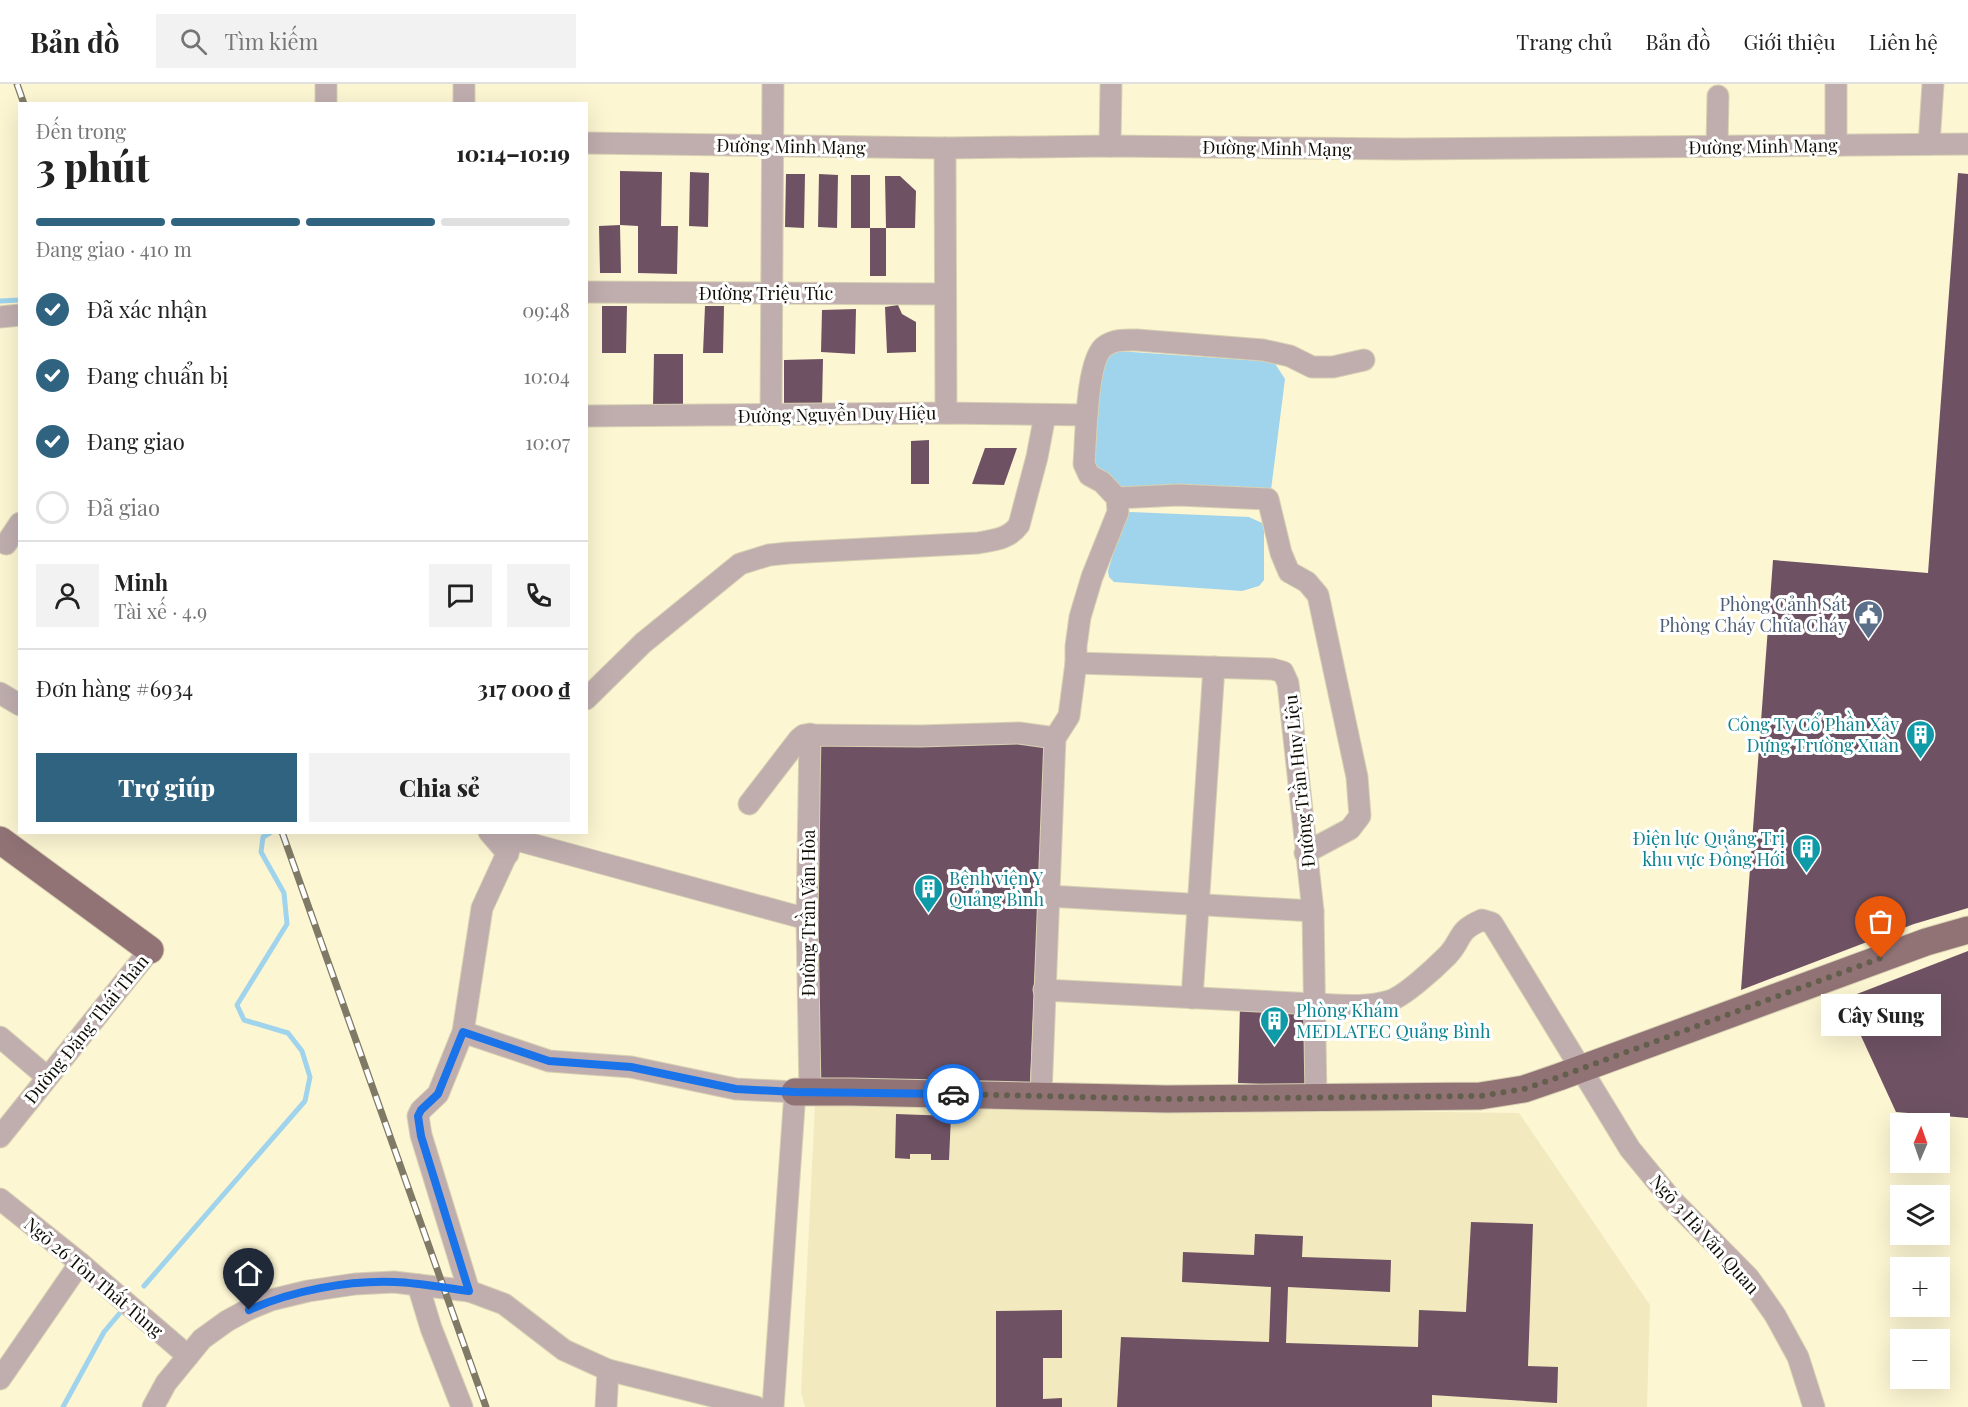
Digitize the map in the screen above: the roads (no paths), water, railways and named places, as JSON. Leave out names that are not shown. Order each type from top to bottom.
[{"type":"main road","points":[[0,840],[150,950]]},
{"type":"main road","points":[[802,1092],[1167,1099],[1480,1096],[1524,1089],[1926,942],[1968,930]]},
{"type":"street","points":[[326,84],[326,102]]},
{"type":"street","points":[[464,84],[464,102]]},
{"type":"street","points":[[771,414],[773,84]]},
{"type":"street","points":[[1110,146],[1111,84]]},
{"type":"street","points":[[1836,84],[1836,145]]},
{"type":"street","points":[[1929,144],[1933,84]]},
{"type":"street","points":[[1717,146],[1718,96]]},
{"type":"street","name":"Đường Minh Mạng","points":[[588,143],[1415,149],[1968,144]]},
{"type":"street","points":[[945,147],[946,412]]},
{"type":"street","name":"Đường Triệu Túc","points":[[588,292],[945,294]]},
{"type":"street","points":[[0,317],[18,315]]},
{"type":"street","points":[[1041,1096],[1055,738],[1068,716],[1080,617],[1092,577],[1118,512],[1117,498],[1102,482],[1089,475],[1084,464],[1091,376],[1096,359],[1103,347],[1117,340],[1137,340],[1263,350],[1290,356],[1312,367],[1333,367],[1364,360]]},
{"type":"street","name":"Đường Nguyễn Duy Hiệu","points":[[588,416],[946,412],[1087,415]]},
{"type":"street","points":[[588,697],[644,643],[740,564],[769,555],[788,553],[978,543],[1004,538],[1014,533],[1019,525],[1037,457],[1045,415]]},
{"type":"street","points":[[1117,498],[1178,495],[1268,499],[1281,553],[1289,572],[1307,582],[1318,596],[1357,777],[1360,816],[1350,829],[1305,853]]},
{"type":"street","points":[[8,546],[18,527]]},
{"type":"street","name":"Đường Trần Huy Liệu","points":[[1076,663],[1272,669],[1283,672],[1288,683],[1313,911],[1316,1098]]},
{"type":"street","points":[[1192,998],[1214,667]]},
{"type":"street","points":[[0,693],[18,704]]},
{"type":"street","points":[[749,804],[799,739],[810,734],[920,736],[1019,733],[1055,738]]},
{"type":"street","name":"Đường Trần Văn Hòa","points":[[773,1407],[802,1092],[810,734]]},
{"type":"street","points":[[494,834],[513,842],[807,919]]},
{"type":"street","points":[[469,1291],[421,1136],[418,1116],[421,1110],[438,1094],[463,1032],[482,908],[513,842]]},
{"type":"street","points":[[1048,896],[1313,911]]},
{"type":"street","name":"Ngõ 3 Hà Văn Quan","points":[[1044,990],[1315,1004],[1353,1005],[1390,1001],[1413,986],[1449,954],[1459,936],[1468,926],[1482,920],[1492,923],[1630,1149],[1672,1200],[1749,1278],[1775,1315],[1798,1357],[1814,1407]]},
{"type":"street","name":"Đường Đặng Thái Thân","points":[[0,1137],[150,950]]},
{"type":"street","points":[[463,1032],[549,1061],[631,1067],[736,1089],[802,1092]]},
{"type":"street","points":[[0,1037],[47,1077]]},
{"type":"street","name":"Ngõ 26 Tôn Thất Tùng","points":[[0,1199],[80,1263],[188,1356]]},
{"type":"street","points":[[0,1379],[80,1263]]},
{"type":"street","points":[[153,1407],[166,1383],[202,1339],[227,1321],[271,1300],[308,1291],[354,1284],[394,1282],[469,1291],[504,1304],[564,1350],[608,1370],[704,1400],[756,1407]]},
{"type":"street","points":[[418,1285],[431,1328],[462,1407]]},
{"type":"street","points":[[606,1407],[608,1370]]},
{"type":"water","points":[[1118,351],[1274,362],[1285,379],[1271,490],[1115,489],[1094,472],[1092,411],[1108,355]]},
{"type":"water","points":[[1126,513],[1249,517],[1262,523],[1264,580],[1259,586],[1242,591],[1114,582],[1109,577],[1108,571],[1124,517]]},
{"type":"waterway","points":[[0,301],[18,300]]},
{"type":"waterway","points":[[144,1286],[305,1101],[310,1077],[302,1051],[288,1033],[244,1020],[237,1005],[287,924],[284,893],[261,852],[263,837],[268,834]]},
{"type":"waterway","points":[[63,1407],[104,1332],[125,1307]]},
{"type":"railway","points":[[17,84],[23,102]]},
{"type":"railway","points":[[283,834],[486,1407]]},
{"type":"place","name":"Phòng Cảnh Sát Phòng Cháy Chữa Cháy","points":[[1868,640]]},
{"type":"place","name":"Công Ty Cổ Phần Xây Dựng Trường Xuân","points":[[1920,760]]},
{"type":"place","name":"Điện lực Quảng Trị khu vực Đồng Hới","points":[[1806,874]]},
{"type":"place","name":"Bệnh viện Y Quảng Bình","points":[[928,914]]},
{"type":"place","name":"Cây Sung","points":[[1881,958]]},
{"type":"place","name":"Phòng Khám MEDLATEC Quảng Bình","points":[[1275,1046]]}]
